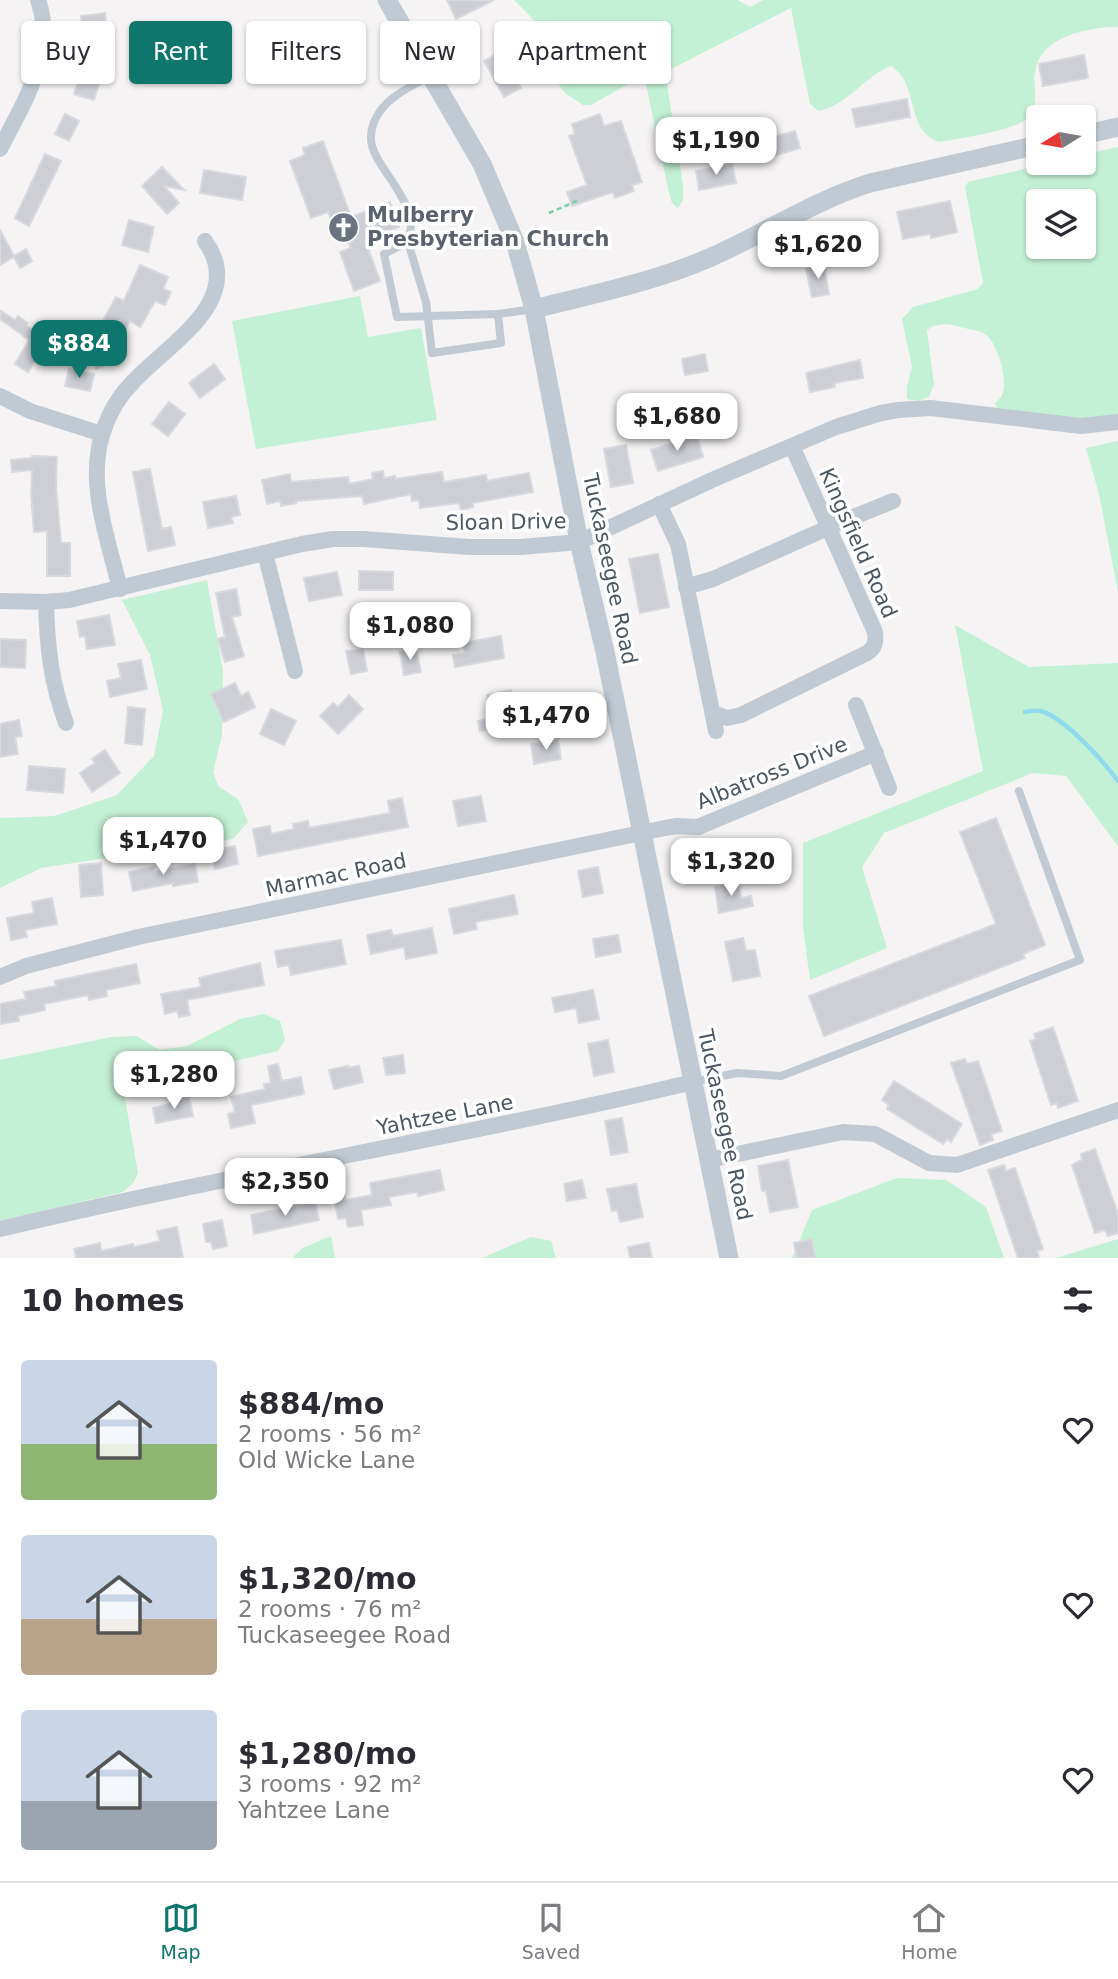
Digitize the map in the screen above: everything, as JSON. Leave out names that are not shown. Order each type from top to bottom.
[{"type":"street","points":[[0,149],[38,68],[44,26],[38,0]]},
{"type":"street","name":"Tuckaseegee Road","points":[[387,0],[399,21]]},
{"type":"street","name":"Tuckaseegee Road","points":[[436,84],[478,156],[500,202],[534,309],[579,541],[643,833],[729,1258]]},
{"type":"street","points":[[1096,132],[1118,127]]},
{"type":"street","points":[[534,309],[673,272],[711,257],[846,190],[1026,148]]},
{"type":"street","points":[[120,589],[98,499],[96,478],[102,434],[119,399],[132,382],[180,341],[207,307],[217,268],[212,251],[205,241]]},
{"type":"street","points":[[0,396],[30,411],[102,434]]},
{"type":"street","name":"Sloan Drive","points":[[0,601],[46,602],[120,589],[333,539],[469,547],[521,547],[579,541],[836,427],[898,410],[931,408],[1081,426],[1118,422]]},
{"type":"street","name":"Kingsfield Road","points":[[713,713],[727,718],[741,715],[867,653],[874,646],[875,632],[792,446]]},
{"type":"street","points":[[686,587],[713,579],[893,501]]},
{"type":"street","points":[[659,504],[678,544],[716,731]]},
{"type":"street","points":[[265,553],[295,671]]},
{"type":"street","points":[[46,602],[48,655],[53,684],[66,723]]},
{"type":"street","points":[[856,705],[889,788]]},
{"type":"street","name":"Albatross Drive","points":[[643,833],[677,826],[698,827],[876,753]]},
{"type":"street","name":"Marmac Road","points":[[0,977],[37,963],[138,937],[643,833]]},
{"type":"street","name":"Yahtzee Lane","points":[[0,1229],[127,1198],[552,1115],[693,1082]]},
{"type":"street","points":[[709,1160],[843,1132],[875,1134],[929,1163],[957,1164],[1118,1110]]},
{"type":"lane","points":[[414,84],[385,104],[375,118],[370,138],[379,161],[402,197],[411,221],[408,242],[426,302],[425,315],[432,353],[501,343],[498,314]]},
{"type":"lane","points":[[408,242],[384,254],[397,317],[498,314],[534,309]]},
{"type":"lane","points":[[693,1082],[737,1073],[781,1076],[1080,960],[1019,791]]},
{"type":"path","points":[[549,213],[579,200]]},
{"type":"green space","points":[[514,0],[737,0],[750,7],[763,0],[1118,0],[1118,27],[1080,32],[1046,49],[1035,71],[1035,102],[1034,105],[1026,105],[1026,119],[1011,127],[940,142],[929,137],[922,128],[906,84],[891,66],[837,104],[818,111],[810,104],[791,8],[671,69],[671,21],[533,19]]},
{"type":"green space","points":[[558,84],[628,84],[591,105],[583,105],[565,93]]},
{"type":"green space","points":[[646,84],[667,84],[683,185],[683,200],[678,208],[672,203]]},
{"type":"green space","points":[[1118,147],[1118,417],[1082,421],[997,409],[995,403],[1002,395],[1004,381],[1001,362],[994,345],[981,332],[948,324],[927,330],[934,384],[929,397],[918,401],[907,399],[912,367],[902,319],[913,307],[978,289],[983,283],[965,187],[968,182],[1026,169],[1026,175],[1096,175],[1096,152]]},
{"type":"green space","points":[[360,296],[368,337],[421,328],[437,420],[256,449],[232,321]]},
{"type":"green space","points":[[1118,441],[1118,592],[1099,494],[1086,448]]},
{"type":"green space","points":[[207,580],[223,671],[222,735],[213,772],[218,786],[238,799],[248,822],[233,839],[41,868],[0,888],[0,818],[55,816],[117,795],[154,756],[163,710],[150,655],[122,600]]},
{"type":"green space","points":[[955,625],[1029,667],[1118,663],[1118,846],[1066,776],[1033,773],[884,833],[862,867],[887,948],[810,980],[803,927],[803,843],[983,771]]},
{"type":"green space","points":[[264,1014],[280,1021],[285,1040],[278,1051],[130,1085],[124,1093],[138,1173],[134,1182],[123,1192],[0,1221],[0,1060],[111,1037],[137,1036],[159,1050],[187,1046],[240,1019]]},
{"type":"green space","points":[[897,1178],[946,1180],[986,1207],[1004,1258],[792,1258],[812,1210]]},
{"type":"green space","points":[[331,1236],[335,1258],[292,1258],[303,1248]]},
{"type":"green space","points":[[531,1237],[551,1241],[556,1258],[482,1258]]},
{"type":"green space","points":[[1118,1239],[1118,1258],[1056,1258]]},
{"type":"building","points":[[447,0],[494,0],[456,19]]},
{"type":"building","points":[[105,13],[106,21],[82,21],[81,16]]},
{"type":"building","points":[[494,55],[494,79],[484,61]]},
{"type":"building","points":[[1084,55],[1088,78],[1043,86],[1039,64]]},
{"type":"building","points":[[77,84],[99,84],[94,100],[74,94]]},
{"type":"building","points":[[497,84],[519,84],[521,88],[504,97]]},
{"type":"building","points":[[907,99],[910,117],[856,127],[852,109]]},
{"type":"building","points":[[65,114],[79,121],[69,141],[55,134]]},
{"type":"building","points":[[600,114],[604,126],[621,121],[642,182],[632,185],[634,191],[615,198],[613,192],[572,206],[567,192],[587,185],[569,136],[575,134],[572,124]]},
{"type":"building","points":[[795,131],[800,148],[771,157],[766,139]]},
{"type":"building","points":[[323,141],[351,217],[390,202],[399,227],[365,240],[380,281],[354,291],[340,252],[351,248],[338,216],[331,219],[328,212],[311,218],[290,161],[305,155],[303,148]]},
{"type":"building","points":[[45,154],[61,161],[29,226],[15,218]]},
{"type":"building","points":[[732,164],[736,183],[699,190],[696,171]]},
{"type":"building","points":[[162,167],[184,190],[164,186],[179,203],[167,214],[142,186]]},
{"type":"building","points":[[204,170],[246,177],[242,200],[200,193]]},
{"type":"building","points":[[950,201],[957,232],[931,238],[930,234],[903,239],[897,212]]},
{"type":"building","points":[[129,220],[154,227],[148,252],[122,245]]},
{"type":"building","points":[[872,229],[876,250],[862,252],[863,259],[851,261],[846,234]]},
{"type":"building","points":[[0,230],[14,256],[26,249],[32,261],[20,268],[14,257],[0,265]]},
{"type":"building","points":[[140,265],[168,277],[163,289],[171,292],[165,305],[155,301],[140,327],[130,321],[125,330],[104,319],[116,297],[124,301]]},
{"type":"building","points":[[824,266],[829,294],[812,297],[806,269]]},
{"type":"building","points":[[1,311],[15,320],[18,316],[28,323],[26,326],[58,344],[46,364],[36,358],[28,372],[15,364],[29,340],[0,319]]},
{"type":"building","points":[[100,342],[110,363],[96,369],[87,348]]},
{"type":"building","points":[[705,354],[708,371],[685,375],[682,359]]},
{"type":"building","points":[[860,360],[863,378],[834,383],[835,387],[810,392],[806,373]]},
{"type":"building","points":[[214,364],[225,379],[200,398],[189,383]]},
{"type":"building","points":[[69,369],[94,374],[90,391],[65,386]]},
{"type":"building","points":[[169,402],[185,414],[168,436],[152,424]]},
{"type":"building","points":[[731,407],[736,429],[714,433],[709,411]]},
{"type":"building","points":[[697,436],[703,457],[658,471],[651,450]]},
{"type":"building","points":[[626,445],[633,483],[611,487],[604,449]]},
{"type":"building","points":[[32,456],[57,457],[56,486],[61,543],[70,543],[70,576],[47,576],[47,531],[34,532],[32,470],[12,472],[11,460]]},
{"type":"building","points":[[150,469],[162,529],[171,527],[175,545],[148,551],[133,472]]},
{"type":"building","points":[[383,471],[384,478],[395,476],[395,479],[442,472],[444,482],[486,475],[487,481],[529,473],[533,492],[472,503],[473,507],[461,510],[459,503],[420,508],[419,500],[412,501],[411,494],[364,504],[362,496],[295,501],[296,503],[281,506],[280,501],[267,504],[262,480],[290,474],[291,482],[348,477],[349,484],[373,479],[372,473]]},
{"type":"building","points":[[236,496],[240,515],[231,517],[233,523],[208,528],[203,502]]},
{"type":"building","points":[[658,554],[669,607],[640,613],[629,559]]},
{"type":"building","points":[[359,571],[393,572],[393,590],[359,590]]},
{"type":"building","points":[[337,572],[342,595],[309,601],[304,578]]},
{"type":"building","points":[[236,589],[241,615],[232,617],[244,656],[225,662],[218,639],[225,637],[216,593]]},
{"type":"building","points":[[109,615],[115,645],[87,649],[85,636],[80,637],[77,621]]},
{"type":"building","points":[[501,636],[504,658],[455,667],[453,655],[465,653],[463,643]]},
{"type":"building","points":[[0,639],[26,640],[25,668],[0,667]]},
{"type":"building","points":[[363,649],[367,671],[351,674],[346,651]]},
{"type":"building","points":[[416,649],[421,672],[404,675],[400,652]]},
{"type":"building","points":[[141,660],[147,689],[110,697],[107,681],[121,678],[118,664]]},
{"type":"building","points":[[235,683],[241,696],[248,692],[255,707],[224,722],[211,694]]},
{"type":"building","points":[[511,690],[518,723],[480,731],[478,721],[492,718],[487,695]]},
{"type":"building","points":[[349,695],[363,709],[338,734],[320,716],[333,703],[338,707]]},
{"type":"building","points":[[128,707],[145,709],[142,745],[125,743]]},
{"type":"building","points":[[271,709],[296,721],[284,745],[260,734]]},
{"type":"building","points":[[19,720],[22,736],[15,737],[18,754],[0,757],[0,724]]},
{"type":"building","points":[[558,739],[561,759],[534,764],[531,744]]},
{"type":"building","points":[[105,750],[120,773],[92,792],[80,773],[95,763],[92,759]]},
{"type":"building","points":[[29,766],[65,769],[63,793],[27,790]]},
{"type":"building","points":[[481,796],[486,821],[458,826],[453,801]]},
{"type":"building","points":[[402,798],[408,827],[258,856],[253,829],[270,826],[271,834],[294,829],[293,824],[308,821],[309,828],[390,813],[388,801]]},
{"type":"building","points":[[996,818],[1045,945],[1023,954],[1025,958],[824,1036],[809,996],[996,924],[960,832]]},
{"type":"building","points":[[235,846],[238,864],[215,869],[211,851]]},
{"type":"building","points":[[101,863],[103,895],[81,897],[79,865]]},
{"type":"building","points":[[195,864],[198,882],[173,886],[173,883],[133,891],[129,872],[154,867],[155,872]]},
{"type":"building","points":[[598,867],[603,893],[583,897],[578,871]]},
{"type":"building","points":[[738,883],[741,898],[751,896],[753,906],[719,913],[715,887]]},
{"type":"building","points":[[514,895],[518,914],[475,922],[477,929],[454,934],[449,909]]},
{"type":"building","points":[[52,898],[57,924],[25,930],[27,937],[11,940],[7,918],[34,913],[32,902]]},
{"type":"building","points":[[432,928],[437,953],[406,959],[404,947],[371,954],[367,935],[391,930],[393,936]]},
{"type":"building","points":[[618,935],[621,952],[596,957],[593,939]]},
{"type":"building","points":[[743,938],[746,951],[755,950],[760,976],[733,981],[725,942]]},
{"type":"building","points":[[341,940],[346,964],[291,975],[289,965],[278,967],[275,951]]},
{"type":"building","points":[[260,963],[264,985],[187,1000],[190,1015],[179,1017],[177,1011],[165,1014],[161,994],[201,987],[199,978]]},
{"type":"building","points":[[136,964],[140,983],[106,990],[107,996],[89,1000],[88,995],[44,1004],[45,1010],[18,1016],[19,1021],[0,1024],[0,1004],[26,999],[24,992],[56,986],[55,981]]},
{"type":"building","points":[[593,990],[599,1019],[579,1023],[576,1008],[555,1012],[552,998]]},
{"type":"building","points":[[1053,1027],[1078,1101],[1058,1108],[1057,1103],[1051,1105],[1030,1041],[1036,1039],[1034,1034]]},
{"type":"building","points":[[608,1040],[614,1072],[594,1076],[588,1044]]},
{"type":"building","points":[[403,1055],[405,1073],[386,1075],[383,1058]]},
{"type":"building","points":[[965,1059],[967,1064],[978,1061],[1002,1131],[991,1134],[993,1140],[980,1145],[951,1063]]},
{"type":"building","points":[[278,1064],[282,1081],[301,1077],[304,1094],[251,1105],[255,1123],[231,1128],[228,1114],[235,1112],[231,1097],[265,1089],[264,1084],[271,1083],[268,1066]]},
{"type":"building","points":[[359,1066],[363,1082],[334,1089],[329,1070]]},
{"type":"building","points":[[894,1081],[962,1124],[951,1142],[947,1139],[943,1144],[887,1109],[889,1105],[882,1100]]},
{"type":"building","points":[[189,1097],[193,1116],[156,1123],[153,1108]]},
{"type":"building","points":[[622,1118],[628,1152],[611,1155],[605,1121]]},
{"type":"building","points":[[1095,1149],[1118,1214],[1118,1233],[1108,1236],[1105,1230],[1095,1233],[1072,1165],[1082,1160],[1081,1154]]},
{"type":"building","points":[[788,1160],[798,1207],[770,1212],[766,1191],[762,1191],[758,1166]]},
{"type":"building","points":[[1004,1165],[1006,1171],[1015,1168],[1043,1249],[1037,1251],[1039,1258],[1018,1258],[988,1170]]},
{"type":"building","points":[[440,1170],[444,1190],[418,1196],[417,1192],[389,1197],[391,1205],[361,1210],[363,1225],[348,1227],[346,1218],[338,1219],[333,1191],[343,1190],[345,1200],[372,1195],[370,1183]]},
{"type":"building","points":[[582,1180],[586,1198],[567,1201],[564,1184]]},
{"type":"building","points":[[636,1184],[643,1217],[620,1222],[617,1210],[612,1211],[607,1189]]},
{"type":"building","points":[[315,1202],[319,1220],[254,1234],[251,1215]]},
{"type":"building","points":[[222,1220],[227,1246],[213,1249],[211,1242],[206,1242],[203,1224]]},
{"type":"building","points":[[177,1227],[183,1258],[76,1258],[74,1249],[100,1243],[101,1251],[133,1244],[134,1247],[160,1241],[157,1231]]},
{"type":"building","points":[[812,1239],[815,1258],[797,1258],[794,1243]]},
{"type":"building","points":[[649,1243],[652,1258],[630,1258],[628,1247]]},
{"type":"waterway","points":[[1025,712],[1041,711],[1061,722],[1093,752],[1118,781]]},
{"type":"place","name":"Mulberry Presbyterian Church","points":[[344,227]]}]
